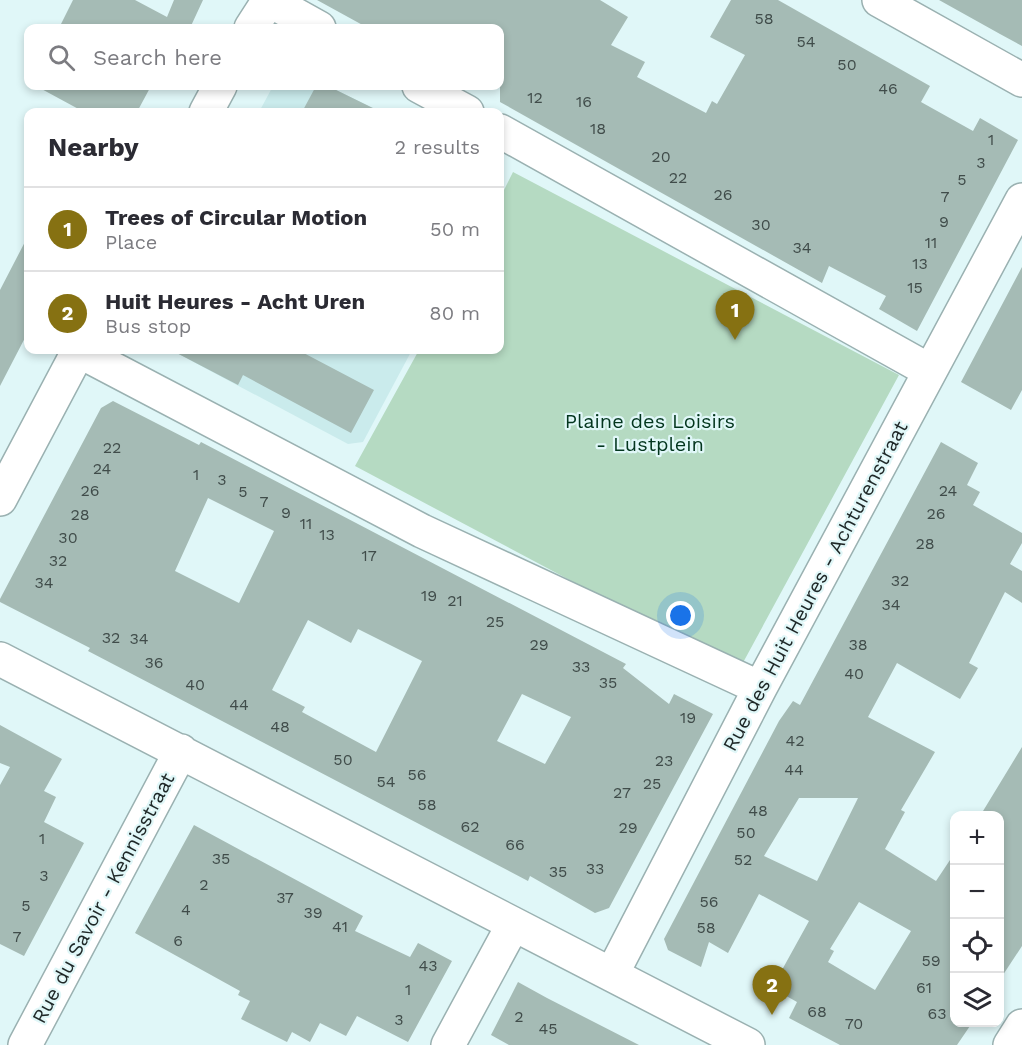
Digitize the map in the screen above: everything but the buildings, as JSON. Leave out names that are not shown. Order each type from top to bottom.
[{"type":"street","points":[[254,24],[269,0],[312,24]]},
{"type":"street","points":[[879,0],[1022,80]]},
{"type":"street","points":[[208,108],[218,90]]},
{"type":"street","points":[[426,90],[460,108]]},
{"type":"street","points":[[504,133],[930,371]]},
{"type":"street","name":"Rue des Huit Heures - Achturenstraat","points":[[612,974],[760,688],[1022,200]]},
{"type":"street","points":[[0,499],[77,354]]},
{"type":"street","points":[[87,354],[412,526],[760,688]]},
{"type":"street","points":[[0,659],[748,1045]]},
{"type":"street","name":"Rue du Savoir - Kennisstraat","points":[[25,1045],[181,751]]},
{"type":"street","points":[[448,1045],[513,925]]},
{"type":"street","points":[[1010,1045],[1022,1026]]},
{"type":"shaded area","points":[[271,90],[336,90],[373,108],[261,108]]},
{"type":"shaded area","points":[[179,354],[410,354],[363,442],[348,444]]},
{"type":"green space","name":"Plaine des Loisirs - Lustplein","points":[[513,172],[899,375],[739,670],[355,466],[417,354],[504,354],[504,190]]},
{"type":"place","name":"Trees of Circular Motion","points":[[735,340]]},
{"type":"place","name":"Huit Heures - Acht Uren","points":[[772,1015]]}]
